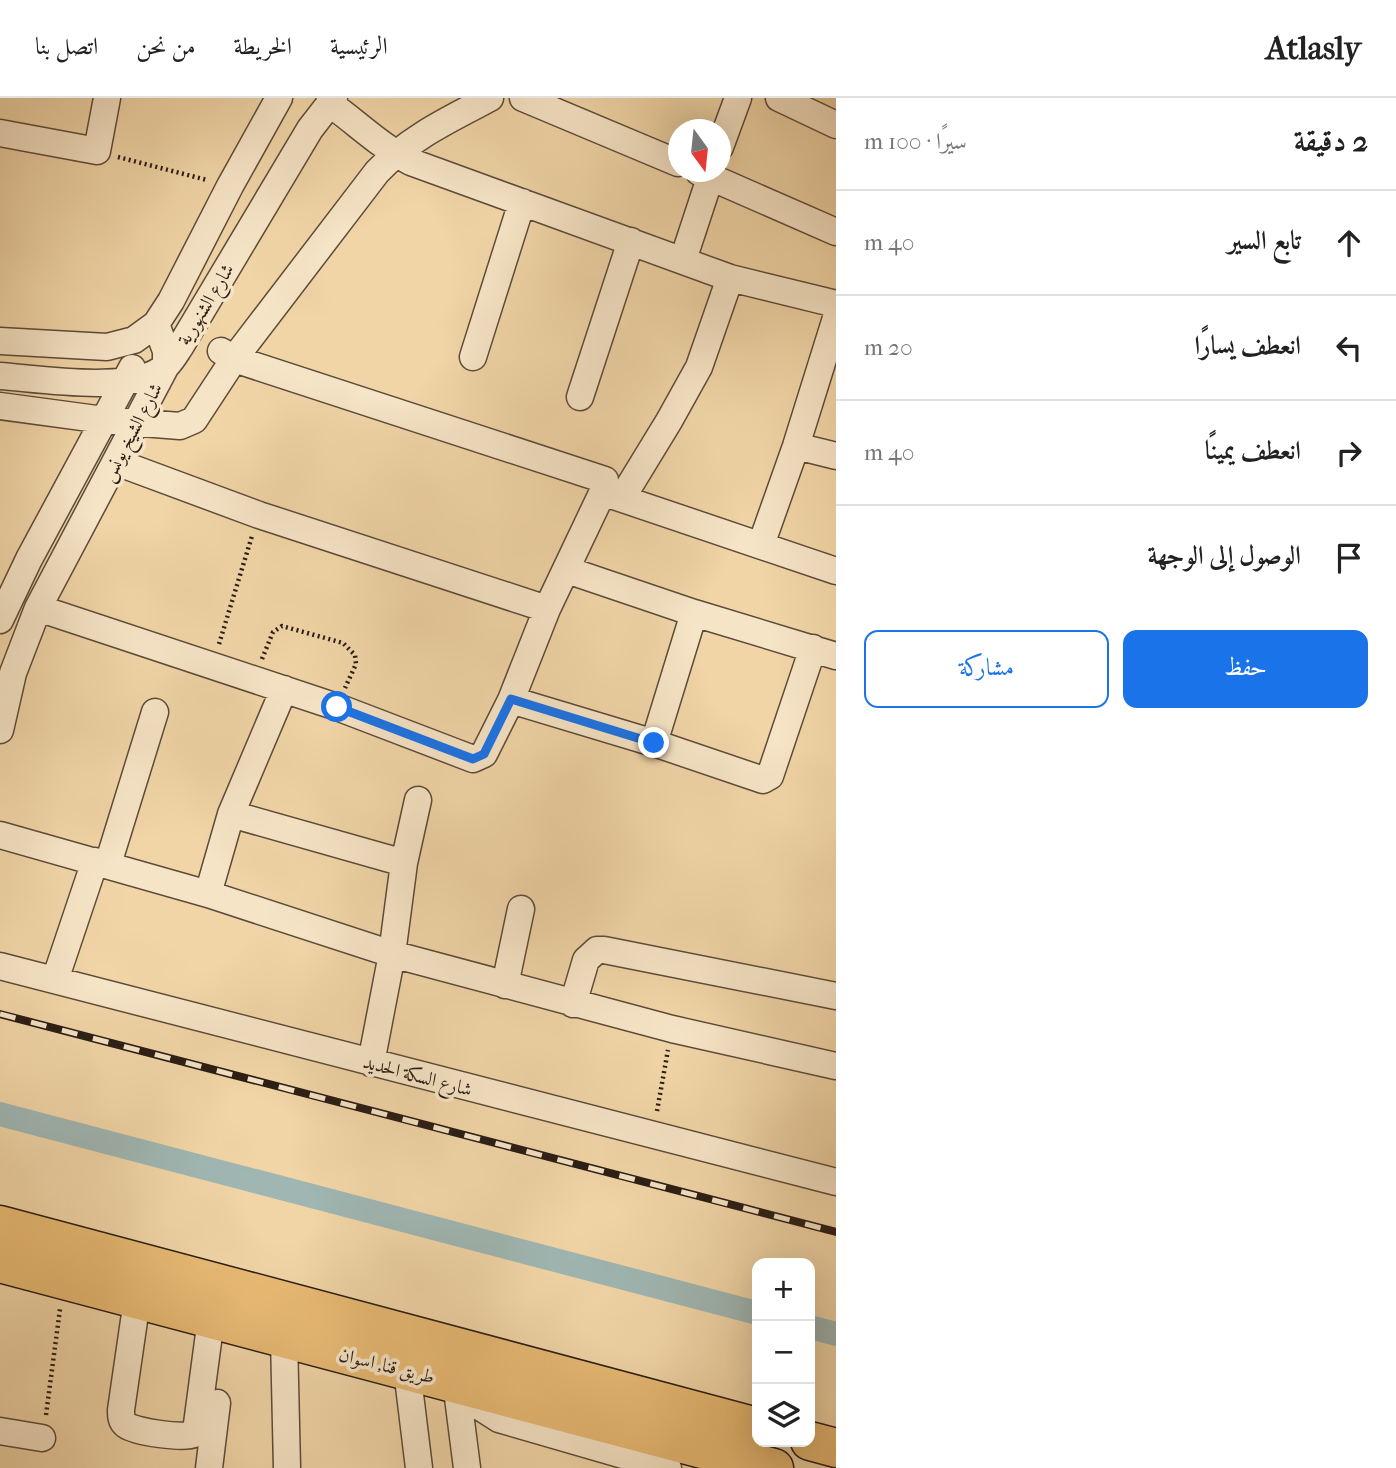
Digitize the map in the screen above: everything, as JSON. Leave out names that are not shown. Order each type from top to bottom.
[{"type":"highway","name":"طريق قنا, اسوان","points":[[0,1225],[140,1282],[752,1426]]},
{"type":"highway","name":"طريق قنا, اسوان","points":[[0,1264],[63,1280],[140,1282]]},
{"type":"highway","name":"طريق قنا, اسوان","points":[[221,1303],[284,1338],[774,1468]]},
{"type":"highway","points":[[815,1442],[836,1448]]},
{"type":"street","points":[[0,133],[96,151],[107,98]]},
{"type":"street","name":"شارع الشنهورية","points":[[0,341],[107,348],[134,340],[156,324],[171,301],[279,98]]},
{"type":"street","points":[[0,405],[104,420],[188,425],[194,420],[227,355],[377,172],[394,154],[416,138],[490,98]]},
{"type":"street","points":[[523,98],[668,159]]},
{"type":"street","points":[[730,119],[738,98]]},
{"type":"street","points":[[779,98],[836,125]]},
{"type":"street","points":[[331,100],[394,154],[411,162],[730,278],[836,304]]},
{"type":"street","name":"شارع الشنهورية","points":[[0,376],[101,384],[148,376],[166,366],[310,129],[331,100]]},
{"type":"street","points":[[683,260],[705,182]]},
{"type":"street","points":[[727,182],[836,232]]},
{"type":"street","points":[[473,356],[522,201]]},
{"type":"street","points":[[580,397],[631,241]]},
{"type":"street","points":[[38,608],[337,707],[473,759],[484,754],[511,699],[547,609],[567,570],[612,495],[699,367],[730,278]]},
{"type":"street","points":[[761,545],[796,446],[836,318]]},
{"type":"street","name":"شارع الشيخ يونس","points":[[0,730],[13,673],[38,608],[166,366],[164,344],[156,324]]},
{"type":"street","name":"شارع الشيخ يونس","points":[[0,620],[29,559],[156,324]]},
{"type":"street","points":[[227,355],[600,477],[612,495],[836,571]]},
{"type":"street","points":[[796,446],[836,456]]},
{"type":"street","points":[[116,462],[259,515],[547,609]]},
{"type":"street","points":[[511,699],[654,743],[758,780],[768,779],[824,652],[694,613],[567,570]]},
{"type":"street","points":[[654,743],[694,613]]},
{"type":"street","points":[[208,894],[231,814],[285,689]]},
{"type":"street","points":[[55,980],[155,712]]},
{"type":"street","points":[[371,1063],[392,954],[404,863],[418,800]]},
{"type":"street","points":[[231,814],[404,863]]},
{"type":"street","points":[[0,835],[208,894],[392,954],[672,1029],[836,1066]]},
{"type":"street","points":[[505,985],[521,909]]},
{"type":"street","points":[[573,1004],[586,960],[597,950],[836,996]]},
{"type":"street","name":"شارع السكة الحديد","points":[[0,966],[836,1182]]},
{"type":"street","points":[[140,1282],[121,1415],[130,1427],[184,1437],[194,1433],[221,1303]]},
{"type":"street","points":[[209,1468],[221,1303]]},
{"type":"street","points":[[284,1338],[287,1468]]},
{"type":"street","points":[[407,1370],[419,1468]]},
{"type":"street","points":[[456,1382],[467,1468]]},
{"type":"street","points":[[456,1382],[474,1403],[499,1419],[668,1468]]},
{"type":"street","points":[[0,1432],[42,1438]]},
{"type":"path","points":[[96,151],[230,186]]},
{"type":"path","points":[[212,665],[259,515]]},
{"type":"path","points":[[254,679],[273,632],[282,626],[342,643],[355,655],[356,664],[337,707]]},
{"type":"path","points":[[652,1136],[672,1029]]},
{"type":"path","points":[[42,1438],[63,1280]]},
{"type":"waterway","points":[[0,1114],[752,1312]]},
{"type":"waterway","points":[[815,1328],[836,1334]]},
{"type":"railway","points":[[0,1014],[836,1232]]},
{"type":"route","points":[[337,707],[473,759],[484,754],[511,699],[654,743]]}]
